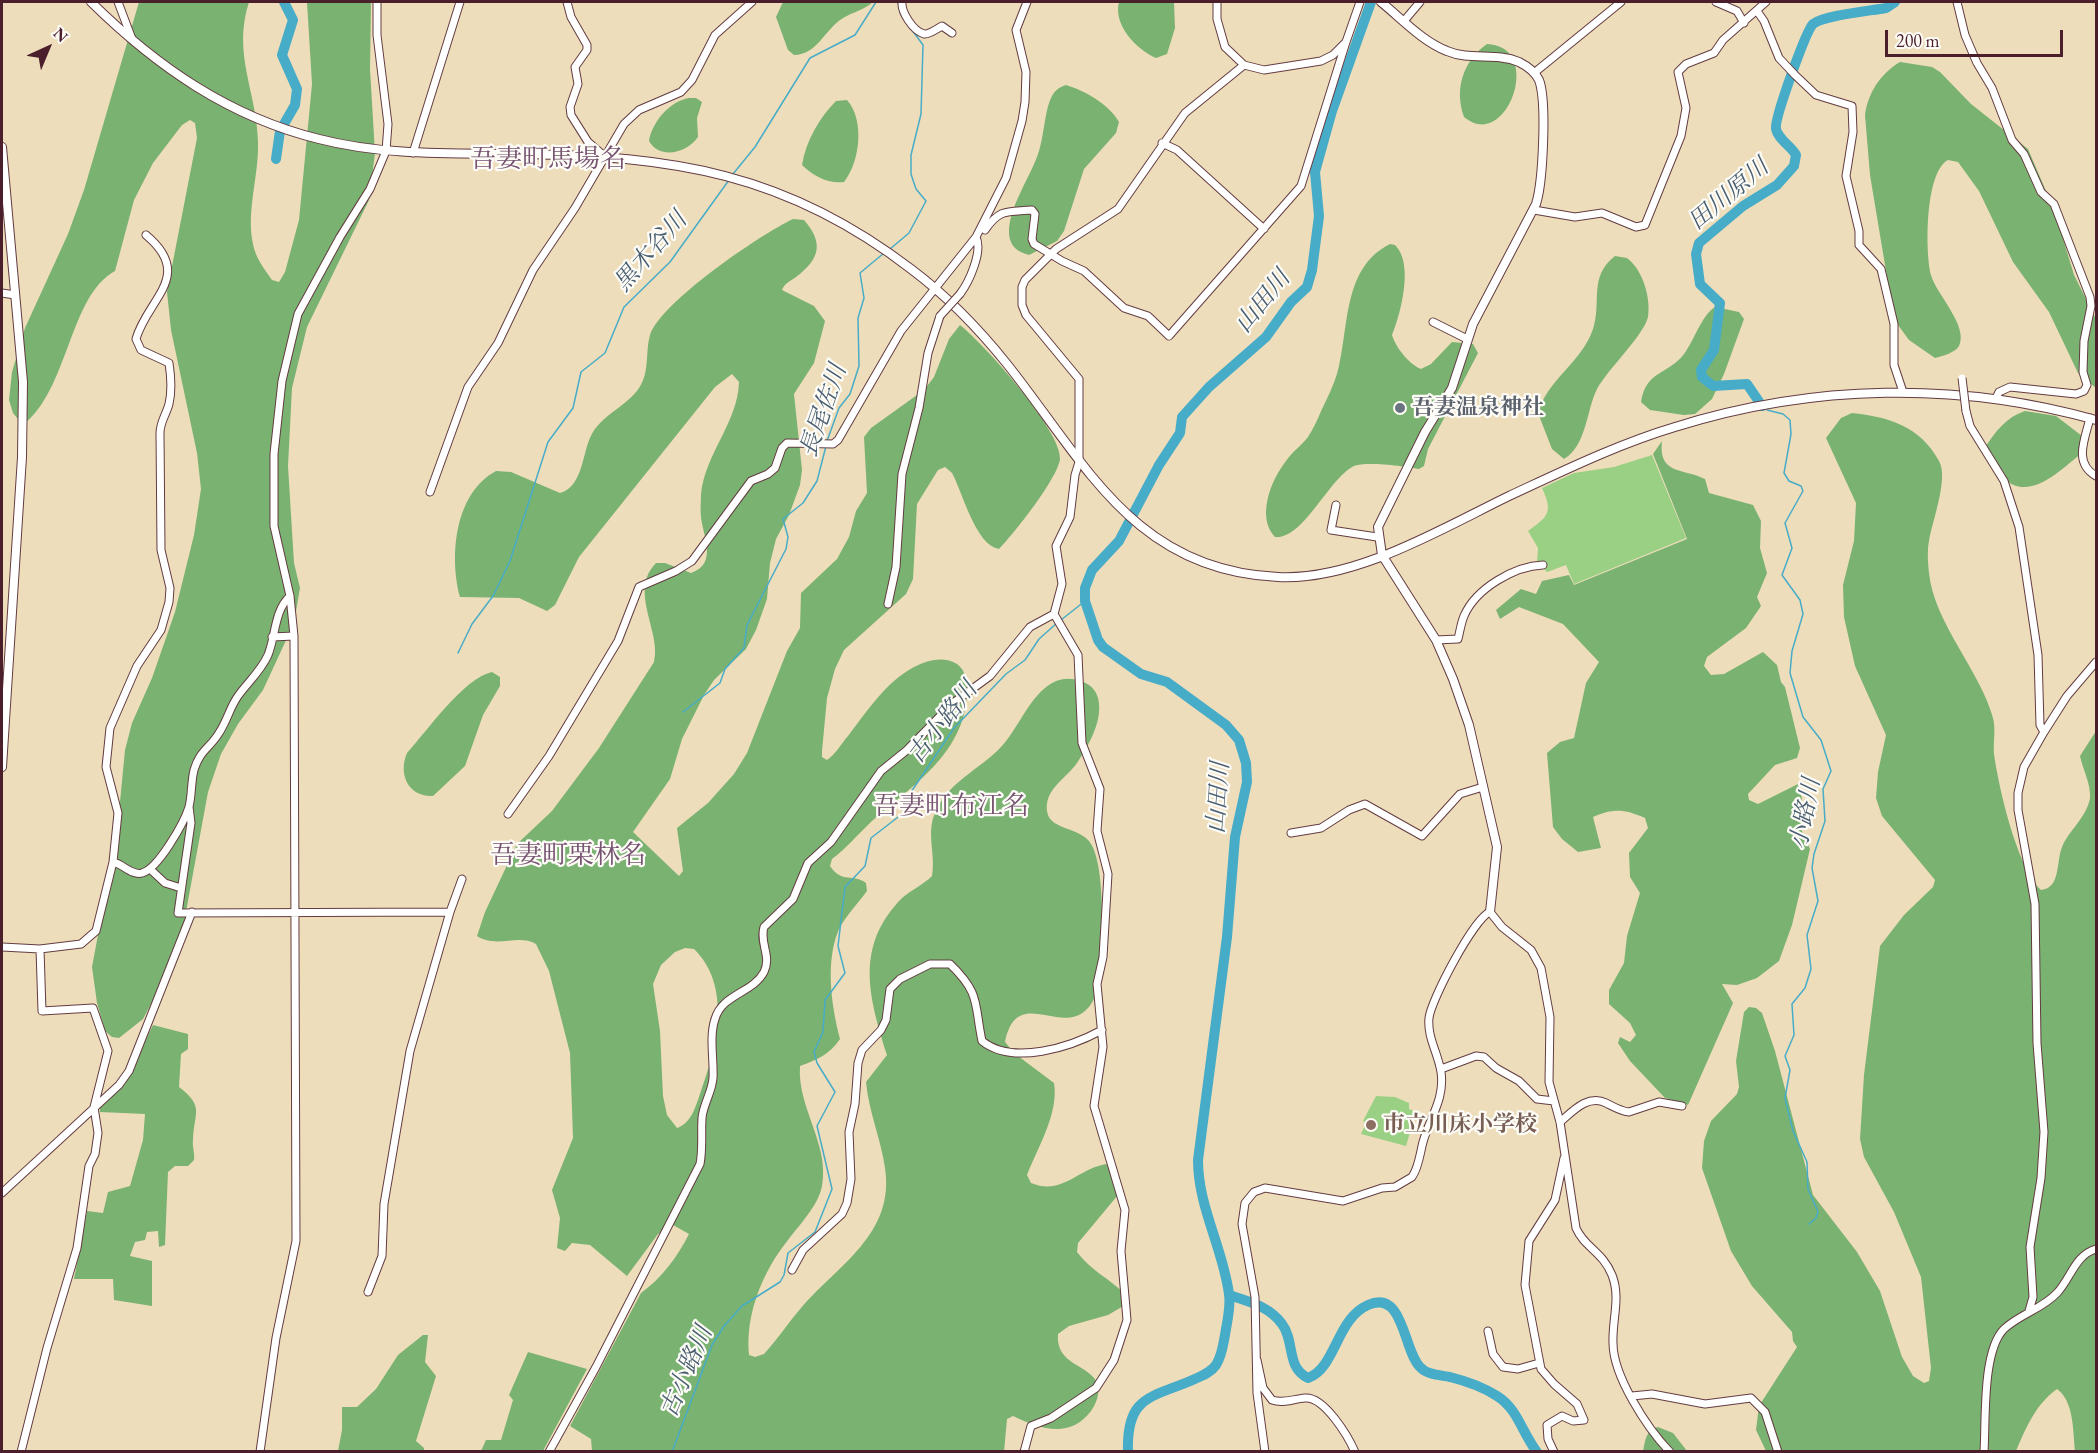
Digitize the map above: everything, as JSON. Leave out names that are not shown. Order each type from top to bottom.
[{"type":"street","points":[[91,2],[133,41],[179,77],[232,108],[272,125],[312,138],[363,149],[413,153],[604,156],[643,159],[727,175],[799,201],[868,238],[931,284],[1006,363],[1110,500],[1146,532],[1187,557],[1233,572],[1279,578],[1310,576],[1341,569],[1382,555],[1611,451],[1672,428],[1753,406],[1794,399],[1903,392],[1996,398],[2093,419],[2082,455],[2086,468],[2097,476]]},
{"type":"street","points":[[118,2],[133,41]]},
{"type":"street","points":[[260,1452],[276,1338],[296,1242],[294,636],[290,596],[273,526],[276,428],[291,338],[298,314],[339,237],[370,189],[386,151],[388,124],[377,35],[376,2]]},
{"type":"street","points":[[413,153],[460,2]]},
{"type":"street","points":[[567,2],[571,17],[587,45],[587,50],[575,67],[578,84],[570,107],[571,115],[588,142],[604,156]]},
{"type":"street","points":[[430,492],[468,387],[498,343],[533,270],[575,208],[604,156],[631,116],[639,110],[674,97],[687,87],[715,35],[752,2]]},
{"type":"street","points":[[902,2],[902,10],[922,33],[926,34],[942,26],[952,33]]},
{"type":"street","points":[[888,604],[896,567],[902,474],[919,408],[928,353],[940,316],[960,294],[969,278],[978,247],[976,237],[1006,178],[1022,121],[1026,72],[1016,30],[1027,2]]},
{"type":"street","points":[[1217,2],[1217,19],[1225,47],[1244,65],[1264,70],[1321,60],[1333,55],[1346,42]]},
{"type":"street","points":[[508,814],[549,756],[618,641],[639,587],[676,571],[692,561],[751,481],[768,474],[775,468],[782,448],[787,443],[833,444],[838,440],[931,284],[954,266],[998,213],[1032,210],[1035,214],[1032,242],[1062,261],[1084,271],[1128,311],[1148,315],[1168,336],[1264,229],[1304,180],[1360,2]]},
{"type":"street","points":[[1381,2],[1427,40],[1450,53],[1465,57],[1512,59],[1527,66],[1534,73],[1541,88],[1539,190],[1534,210],[1467,339],[1452,388],[1425,432],[1380,520],[1377,537],[1382,555],[1436,640],[1461,700],[1497,847],[1490,912],[1502,927],[1531,950],[1540,968],[1550,1017],[1548,1073],[1560,1122],[1576,1228],[1583,1240],[1602,1256],[1612,1275],[1618,1299],[1613,1352],[1632,1396],[1656,1435],[1670,1452]]},
{"type":"street","points":[[1404,21],[1420,2]]},
{"type":"street","points":[[1534,73],[1621,2]]},
{"type":"street","points":[[1716,2],[1737,11],[1744,23]]},
{"type":"street","points":[[1534,210],[1575,217],[1602,213],[1636,227],[1645,225],[1681,136],[1686,108],[1678,72],[1686,64],[1711,55],[1723,40],[1766,2]]},
{"type":"street","points":[[1957,2],[1965,35],[1992,88],[2012,140],[2024,154],[2041,192],[2054,204],[2091,306],[2084,341],[2083,372],[2087,385],[2084,391],[2076,394],[2010,387],[1999,392],[1996,398]]},
{"type":"street","points":[[1757,11],[1764,21],[1779,58],[1793,73],[1816,94],[1852,106],[1853,132],[1847,184],[1859,231],[1859,245],[1881,269],[1894,324],[1894,365],[1903,392]]},
{"type":"street","points":[[1024,1452],[1031,1426],[1051,1418],[1091,1392],[1101,1382],[1111,1367],[1125,1332],[1127,1308],[1121,1251],[1125,1210],[1094,1106],[1103,1047],[1097,984],[1103,957],[1108,874],[1096,831],[1100,789],[1082,743],[1078,655],[1056,619],[1062,584],[1056,546],[1070,517],[1075,475],[1079,462],[1079,379],[1026,315],[1022,304],[1022,287],[1025,280],[1052,253],[1084,229],[1103,221],[1118,208],[1185,113],[1244,65]]},
{"type":"street","points":[[1162,143],[1177,150],[1264,229]]},
{"type":"street","points":[[2,147],[23,382],[22,457],[2,767]]},
{"type":"street","points":[[2,947],[40,949],[81,945],[96,931],[113,862],[118,813],[107,778],[106,745],[110,728],[137,666],[161,630],[170,588],[161,550],[160,424],[169,404],[171,376],[169,363],[141,350],[136,339],[160,298],[167,272],[166,262],[161,252],[146,235]]},
{"type":"street","points":[[2,293],[15,295]]},
{"type":"street","points":[[1433,322],[1467,339]]},
{"type":"street","points":[[1962,378],[1970,426],[2004,481],[2019,527],[2038,655],[2040,725],[2044,732]]},
{"type":"street","points":[[1336,505],[1331,530],[1377,537]]},
{"type":"street","points":[[1436,640],[1458,639],[1464,615],[1473,602],[1490,587],[1518,569],[1544,566]]},
{"type":"street","points":[[290,596],[281,609],[268,655],[238,696],[219,733],[203,750],[194,770],[189,807],[191,824],[178,913],[450,912]]},
{"type":"street","points":[[549,1452],[596,1367],[700,1164],[703,1148],[702,1117],[713,1080],[715,1018],[724,1003],[758,979],[764,972],[767,954],[763,939],[764,927],[793,899],[803,871],[831,842],[881,771],[916,742],[953,703],[990,676],[1030,627],[1056,619]]},
{"type":"street","points":[[272,637],[294,636]]},
{"type":"street","points":[[2029,1311],[2033,1297],[2030,1247],[2041,1178],[2044,1132],[2037,1031],[2037,927],[2018,793],[2024,767],[2044,732],[2067,696],[2097,662]]},
{"type":"street","points":[[1291,833],[1321,828],[1349,810],[1365,804],[1422,836],[1457,796],[1484,787]]},
{"type":"street","points":[[113,862],[123,864],[136,874],[150,869],[170,843],[189,807]]},
{"type":"street","points":[[150,869],[165,883],[181,888]]},
{"type":"street","points":[[368,1292],[382,1256],[384,1203],[402,1088],[450,912],[462,879]]},
{"type":"street","points":[[2,1193],[119,1085],[129,1071],[192,912]]},
{"type":"street","points":[[1265,1452],[1255,1359],[1255,1297],[1242,1224],[1243,1210],[1249,1197],[1260,1189],[1270,1188],[1343,1201],[1403,1184],[1415,1172],[1441,1092],[1441,1069],[1431,1039],[1431,1009],[1470,934],[1483,916],[1490,912]]},
{"type":"street","points":[[21,1452],[47,1348],[77,1248],[89,1166],[98,1132],[94,1107],[108,1051],[93,1008],[42,1011],[40,949]]},
{"type":"street","points":[[792,1270],[803,1250],[842,1214],[847,1203],[851,1179],[849,1132],[856,1096],[858,1063],[862,1050],[881,1030],[886,1020],[890,989],[900,979],[930,964],[951,964],[971,985],[978,1003],[982,1041],[991,1048],[1015,1051],[1058,1050],[1102,1030]]},
{"type":"street","points":[[1441,1069],[1476,1056],[1484,1057],[1496,1068],[1519,1081],[1537,1099],[1554,1101]]},
{"type":"street","points":[[1560,1122],[1581,1104],[1592,1100],[1629,1112],[1659,1102],[1682,1106]]},
{"type":"street","points":[[1554,1452],[1548,1439],[1547,1425],[1562,1416],[1573,1421],[1584,1420],[1577,1404],[1545,1376],[1539,1363],[1525,1285],[1529,1241],[1555,1200],[1566,1157]]},
{"type":"street","points":[[1984,1452],[1992,1352],[2003,1330],[2029,1311],[2047,1304],[2063,1286],[2078,1262],[2089,1251],[2097,1249]]},
{"type":"street","points":[[1488,1331],[1492,1354],[1503,1367],[1518,1369],[1539,1363]]},
{"type":"street","points":[[1255,1359],[1260,1366],[1263,1388],[1272,1400],[1280,1402],[1313,1399],[1339,1423],[1355,1452]]},
{"type":"street","points":[[1632,1396],[1652,1394],[1706,1404],[1751,1398],[1765,1412],[1778,1452]]},
{"type":"green space","points":[[139,2],[249,2],[244,21],[244,56],[257,124],[258,142],[251,232],[256,254],[272,280],[279,282],[285,272],[299,220],[312,84],[307,2],[371,2],[370,69],[375,153],[369,200],[307,327],[292,388],[288,466],[294,563],[300,588],[294,623],[263,690],[238,724],[221,754],[208,792],[183,928],[161,985],[143,1019],[119,1038],[112,1037],[105,1031],[97,1003],[92,967],[117,833],[125,750],[132,723],[152,678],[175,612],[194,535],[201,489],[197,453],[171,330],[167,292],[197,138],[195,123],[190,120],[182,125],[153,163],[134,200],[115,271],[100,283],[88,301],[50,389],[38,409],[23,425],[13,413],[9,400],[12,372],[25,328],[68,234],[84,190]]},
{"type":"green space","points":[[783,2],[873,2],[843,18],[809,51],[794,55],[788,50],[776,17]]},
{"type":"green space","points":[[1119,2],[1174,2],[1175,28],[1167,54],[1156,58],[1134,42],[1119,19]]},
{"type":"green space","points":[[1487,44],[1504,49],[1514,61],[1517,77],[1513,95],[1505,110],[1494,121],[1480,124],[1464,117],[1460,96],[1467,67]]},
{"type":"green space","points":[[1900,62],[1932,67],[1940,72],[1971,104],[2028,149],[2055,212],[2074,275],[2096,319],[2096,388],[2078,373],[2049,312],[2013,262],[1979,191],[1958,162],[1948,160],[1940,167],[1935,180],[1929,213],[1928,249],[1934,283],[1960,329],[1959,346],[1935,358],[1909,340],[1898,325],[1892,307],[1870,175],[1865,115],[1876,85]]},
{"type":"green space","points":[[1066,85],[1096,99],[1115,115],[1119,122],[1116,133],[1084,169],[1064,231],[1057,241],[1029,255],[1013,246],[1010,239],[1012,213],[1039,151],[1050,101],[1056,90]]},
{"type":"green space","points":[[696,98],[702,102],[697,118],[698,137],[681,150],[660,151],[649,141],[654,127],[675,103]]},
{"type":"green space","points":[[847,100],[856,118],[857,153],[844,182],[832,182],[816,176],[802,165],[810,139],[824,115],[836,101]]},
{"type":"green space","points":[[793,219],[804,220],[815,236],[816,250],[810,264],[782,290],[814,306],[825,321],[814,363],[794,394],[802,470],[800,485],[789,515],[776,539],[770,563],[767,599],[756,630],[746,649],[714,680],[704,695],[682,739],[670,779],[633,832],[679,876],[683,871],[677,828],[708,803],[734,774],[747,753],[787,651],[800,628],[801,593],[837,559],[849,537],[856,511],[867,493],[864,437],[871,428],[924,390],[934,377],[949,339],[960,325],[1003,368],[1036,409],[1049,429],[1060,459],[1044,492],[999,549],[991,546],[983,538],[952,473],[945,467],[938,470],[917,504],[913,579],[906,594],[844,650],[835,669],[827,698],[822,751],[822,757],[827,760],[886,689],[904,673],[925,662],[947,660],[962,669],[967,685],[965,711],[948,749],[935,765],[832,859],[830,866],[834,871],[843,877],[866,883],[867,891],[842,925],[833,949],[831,988],[840,1039],[823,1056],[800,1066],[803,1097],[822,1155],[822,1186],[813,1208],[779,1252],[764,1279],[750,1324],[749,1355],[755,1357],[764,1354],[801,1308],[861,1247],[873,1230],[881,1212],[886,1191],[885,1168],[866,1082],[887,1055],[871,993],[871,954],[877,935],[887,916],[902,898],[932,876],[931,828],[935,813],[941,802],[956,785],[1001,747],[1043,689],[1054,682],[1066,679],[1081,681],[1096,693],[1099,704],[1098,719],[1093,735],[1077,763],[1051,792],[1047,807],[1051,820],[1079,833],[1089,841],[1095,852],[1099,868],[1102,907],[1098,987],[1088,1008],[1077,1016],[1065,1018],[1029,1014],[1019,1016],[1011,1025],[1005,1042],[1014,1053],[1054,1083],[1055,1094],[1051,1118],[1027,1175],[1031,1183],[1042,1186],[1061,1184],[1106,1164],[1115,1172],[1118,1195],[1078,1243],[1077,1252],[1125,1294],[1125,1305],[1108,1315],[1069,1326],[1058,1334],[1062,1353],[1094,1378],[1098,1385],[1097,1399],[1091,1411],[1083,1420],[1074,1425],[1054,1429],[1034,1425],[1013,1416],[1007,1419],[1004,1452],[592,1451],[591,1439],[570,1426],[641,1293],[668,1266],[680,1251],[689,1234],[673,1225],[658,1234],[627,1276],[590,1245],[572,1243],[565,1251],[557,1248],[560,1218],[552,1190],[573,1138],[570,1053],[549,971],[536,944],[522,940],[492,941],[477,936],[485,912],[517,844],[552,811],[599,748],[654,662],[654,638],[645,599],[648,574],[656,563],[665,563],[691,573],[704,563],[707,549],[701,517],[701,494],[708,465],[733,411],[739,382],[732,374],[715,387],[579,557],[555,605],[547,611],[519,598],[460,597],[455,563],[458,526],[464,509],[482,481],[496,471],[511,472],[560,493],[568,489],[578,476],[593,432],[639,388],[645,376],[650,335],[658,321],[672,305],[714,270]],"holes":[[[685,948],[694,949],[706,964],[713,981],[718,1017],[712,1055],[693,1113],[682,1126],[677,1128],[667,1115],[663,1096],[660,1031],[653,984],[661,965],[675,952]]]},
{"type":"green space","points":[[1390,244],[1395,245],[1401,253],[1404,264],[1402,302],[1392,335],[1404,355],[1421,369],[1431,364],[1452,342],[1473,344],[1478,353],[1428,449],[1424,466],[1419,469],[1376,464],[1354,466],[1335,483],[1296,529],[1275,537],[1269,529],[1266,509],[1271,488],[1280,469],[1310,434],[1332,388],[1339,366],[1347,315],[1356,281],[1375,254]]},
{"type":"green space","points":[[1615,256],[1627,258],[1633,263],[1641,277],[1647,293],[1648,317],[1640,333],[1597,389],[1582,436],[1572,453],[1564,459],[1552,449],[1538,413],[1542,401],[1588,341],[1595,319],[1601,272]]},
{"type":"green space","points":[[1715,307],[1739,312],[1744,319],[1724,374],[1712,399],[1695,414],[1684,415],[1650,410],[1641,402],[1648,384],[1678,361],[1688,349],[1706,316]]},
{"type":"green space","points":[[2025,411],[2056,416],[2082,436],[2082,453],[2044,482],[2023,487],[2012,484],[2002,477],[1984,449],[2002,426],[2012,417]]},
{"type":"green space","points":[[1852,413],[1879,417],[1913,431],[1923,439],[1939,461],[1942,469],[1941,489],[1928,549],[1933,592],[1948,628],[1987,700],[1994,723],[1996,769],[2010,826],[2024,864],[2041,890],[2052,885],[2062,847],[2088,805],[2089,788],[2080,756],[2096,731],[2096,1451],[2075,1451],[2070,1409],[2063,1394],[2057,1389],[2037,1410],[2016,1451],[1766,1451],[1756,1430],[1759,1406],[1797,1347],[1793,1341],[1792,1332],[1752,1286],[1731,1251],[1702,1168],[1704,1141],[1711,1121],[1737,1094],[1739,1087],[1736,1061],[1744,1012],[1749,1007],[1756,1008],[1762,1013],[1775,1051],[1813,1195],[1857,1252],[1880,1291],[1902,1357],[1913,1376],[1924,1383],[1929,1381],[1931,1368],[1921,1277],[1894,1212],[1864,1157],[1860,1139],[1864,1075],[1880,946],[1904,915],[1933,887],[1935,880],[1882,816],[1876,798],[1878,772],[1886,735],[1855,666],[1844,617],[1843,585],[1854,541],[1856,503],[1826,438],[1841,418]]},
{"type":"green space","points":[[1662,441],[1664,460],[1668,465],[1705,479],[1709,493],[1753,505],[1761,521],[1760,548],[1767,573],[1757,597],[1761,606],[1746,628],[1707,657],[1704,666],[1711,675],[1724,674],[1763,652],[1777,665],[1781,682],[1785,687],[1800,748],[1797,758],[1775,765],[1748,794],[1749,800],[1758,804],[1800,783],[1803,811],[1800,827],[1810,849],[1792,925],[1779,961],[1757,978],[1737,985],[1722,984],[1733,1003],[1688,1105],[1665,1098],[1630,1061],[1618,1043],[1620,1037],[1630,1042],[1636,1035],[1630,1023],[1609,1004],[1609,990],[1624,963],[1627,936],[1640,893],[1630,877],[1629,853],[1648,828],[1645,818],[1619,811],[1593,817],[1601,848],[1578,852],[1562,839],[1553,827],[1547,753],[1560,742],[1574,738],[1586,683],[1599,662],[1563,624],[1519,607],[1500,619],[1496,610],[1521,589],[1536,594],[1542,581],[1569,575],[1574,585],[1687,539],[1653,454]]},
{"type":"green space","points":[[1652,455],[1686,538],[1574,584],[1566,565],[1547,572],[1537,562],[1538,548],[1528,531],[1547,513],[1547,503],[1542,488],[1574,473],[1614,467]]},
{"type":"green space","points":[[492,672],[500,677],[500,686],[483,715],[465,766],[433,796],[417,793],[407,783],[405,776],[407,753],[458,694],[481,676]]},
{"type":"green space","points":[[153,1025],[188,1034],[188,1049],[181,1054],[179,1087],[192,1100],[196,1110],[194,1160],[188,1166],[175,1166],[168,1172],[165,1245],[159,1247],[158,1231],[147,1232],[145,1240],[135,1242],[130,1256],[152,1261],[152,1306],[114,1300],[113,1279],[74,1279],[87,1211],[103,1213],[108,1192],[130,1186],[143,1140],[145,1114],[100,1112],[100,1106],[125,1082]]},
{"type":"green space","points":[[1376,1096],[1395,1097],[1409,1103],[1409,1109],[1416,1112],[1406,1146],[1361,1134],[1366,1123],[1363,1121]]},
{"type":"green space","points":[[423,1335],[428,1335],[425,1362],[436,1376],[416,1441],[424,1448],[424,1451],[338,1451],[342,1430],[342,1407],[357,1407],[376,1389],[398,1355]]},
{"type":"green space","points":[[528,1352],[587,1369],[543,1451],[481,1451],[486,1440],[501,1440],[513,1400],[509,1395]]},
{"type":"green space","points":[[1658,1427],[1673,1433],[1687,1451],[1643,1452],[1649,1433]]},
{"type":"waterway","points":[[276,159],[280,131],[295,105],[297,89],[282,55],[293,20],[284,2]]},
{"type":"waterway","name":"黒木谷川","points":[[733,174],[755,147],[810,58],[855,35],[876,2]]},
{"type":"waterway","name":"長尾佐川","points":[[890,249],[909,233],[926,201],[916,189],[911,174],[911,155],[921,114],[923,45],[901,15],[898,2]]},
{"type":"waterway","name":"山田川","points":[[1128,1452],[1132,1418],[1138,1408],[1146,1400],[1212,1370],[1220,1358],[1225,1335],[1229,1294],[1222,1260],[1202,1194],[1198,1160],[1227,937],[1235,837],[1247,782],[1246,763],[1239,740],[1226,725],[1167,682],[1141,674],[1103,647],[1098,640],[1085,601],[1085,588],[1092,570],[1119,541],[1159,465],[1180,433],[1182,417],[1209,387],[1266,337],[1291,302],[1307,287],[1312,270],[1319,216],[1315,172],[1332,111],[1371,2]]},
{"type":"waterway","name":"田川原川","points":[[1762,406],[1747,384],[1713,386],[1702,377],[1701,370],[1714,350],[1720,303],[1700,284],[1696,254],[1699,243],[1743,206],[1777,185],[1794,166],[1796,155],[1776,129],[1791,75],[1813,24],[1837,16],[1886,8],[1895,2]]},
{"type":"waterway","name":"黒木谷川","points":[[458,653],[472,624],[493,596],[510,561],[548,442],[573,408],[581,372],[605,353],[624,307],[670,262],[729,180]]},
{"type":"waterway","name":"長尾佐川","points":[[827,441],[839,408],[850,394],[859,366],[858,318],[864,298],[860,273],[884,253]]},
{"type":"waterway","name":"小路川","points":[[1767,410],[1783,414],[1790,420],[1791,434],[1784,473],[1789,481],[1801,486],[1803,491],[1785,523],[1792,548],[1782,575],[1800,600],[1803,614],[1792,651],[1790,673],[1803,717],[1821,740],[1831,771],[1823,789],[1825,821],[1814,854],[1812,868],[1818,901],[1807,935],[1811,969],[1805,988],[1792,1004],[1794,1035],[1785,1056],[1790,1070],[1785,1098],[1793,1131],[1807,1162],[1808,1189],[1818,1212],[1816,1218],[1809,1224]]},
{"type":"waterway","name":"長尾佐川","points":[[683,712],[720,683],[725,669],[744,648],[747,625],[786,549],[788,537],[783,519],[803,503],[817,481],[826,446]]},
{"type":"waterway","name":"古小路川","points":[[1061,620],[1085,601]]},
{"type":"waterway","name":"古小路川","points":[[672,1452],[712,1345],[724,1326],[742,1306],[780,1282],[784,1275],[788,1253],[815,1232],[832,1189],[817,1126],[835,1092],[817,1063],[814,1052],[823,1032],[825,1000],[845,973],[838,946],[845,887],[865,866],[871,838],[902,814],[911,792],[954,728],[1006,674],[1025,660],[1039,639],[1057,623]]},
{"type":"waterway","name":"山田川","points":[[1229,1295],[1258,1305],[1277,1318],[1286,1331],[1296,1368],[1308,1378],[1317,1373],[1325,1364],[1342,1332],[1357,1312],[1368,1305],[1380,1302],[1389,1306],[1396,1313],[1414,1359],[1423,1370],[1474,1385],[1504,1401],[1515,1414],[1537,1452]]},
{"type":"place","name":"吾妻温泉神社","points":[[1400,408]]},
{"type":"place","name":"市立川床小学校","points":[[1371,1125]]},
{"type":"district","name":"吾妻町馬場名","points":[[548,160]]},
{"type":"district","name":"吾妻町布江名","points":[[951,807]]},
{"type":"district","name":"吾妻町栗林名","points":[[568,856]]}]
